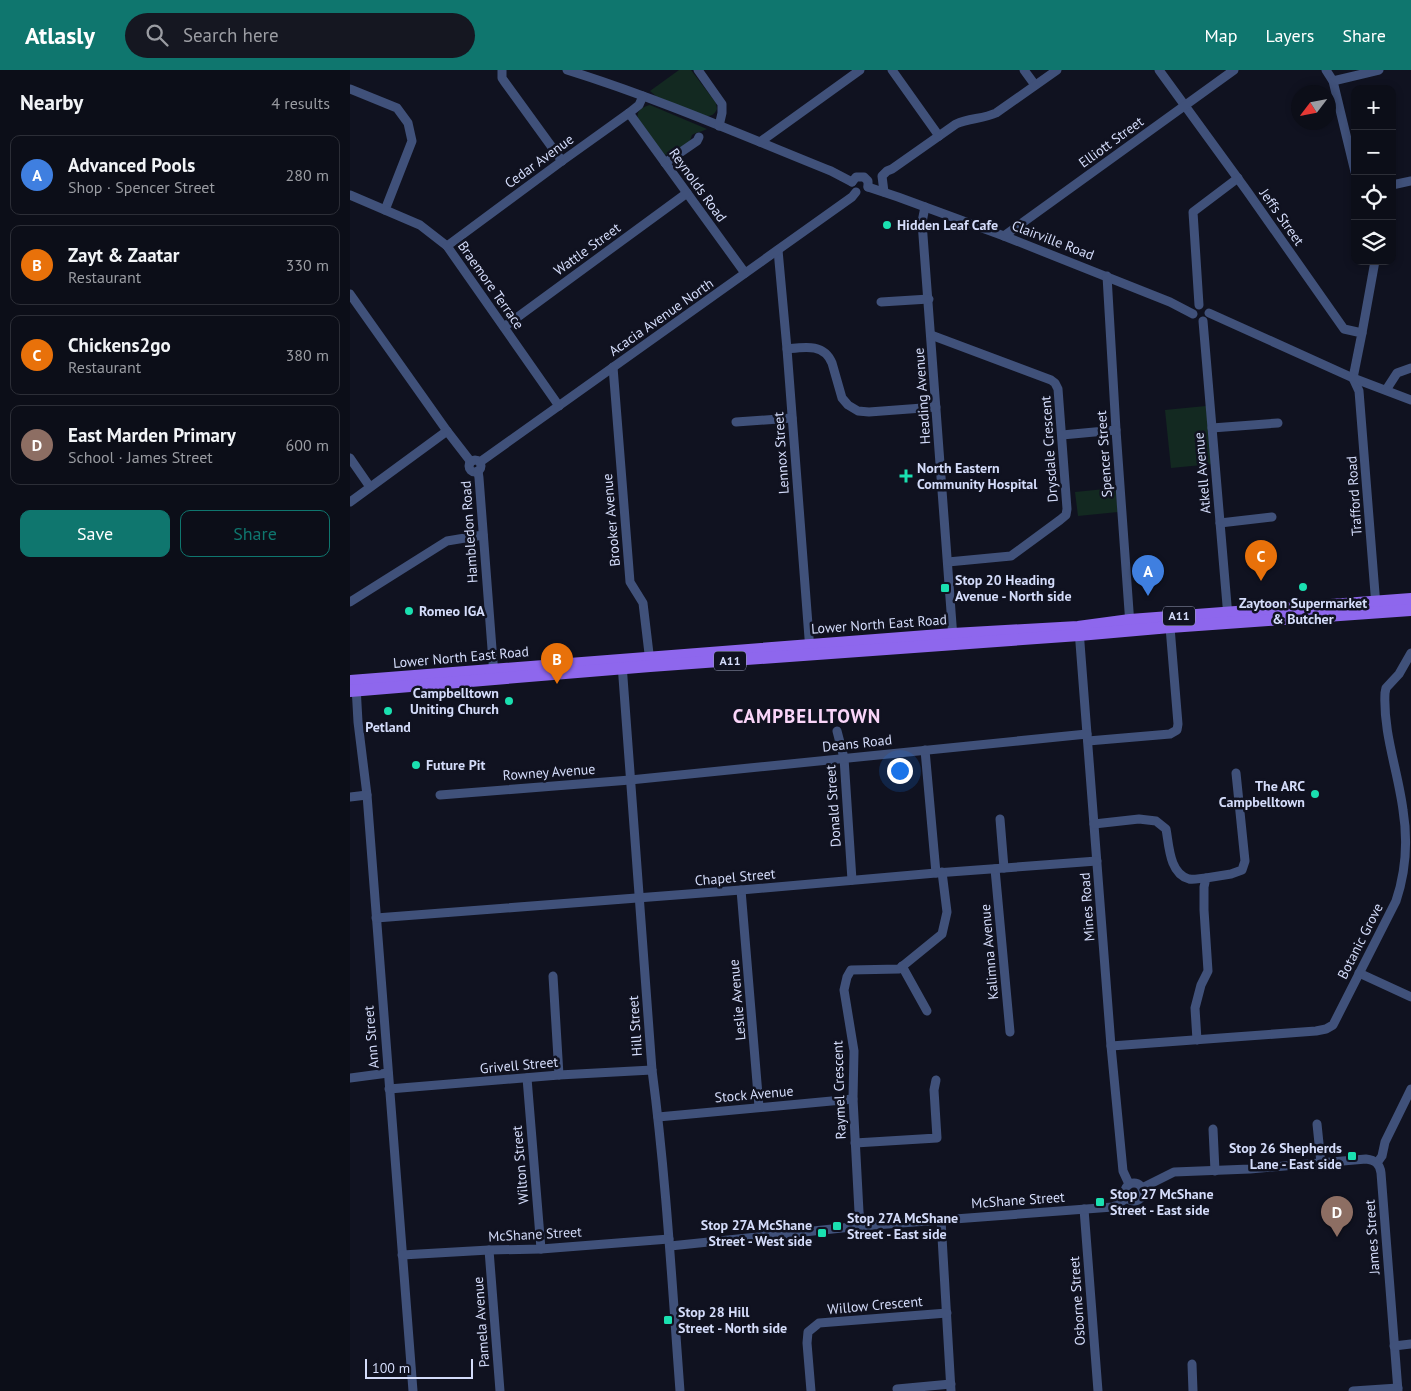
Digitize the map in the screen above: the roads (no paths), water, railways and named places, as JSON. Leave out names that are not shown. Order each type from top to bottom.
[{"type":"main road","name":"Lower North East Road","points":[[1377,607],[1411,599]]},
{"type":"main road","name":"Lower North East Road","points":[[353,685],[1079,631],[1228,617],[1377,607],[1411,610]]},
{"type":"main road","name":"Lower North East Road","points":[[1130,625],[1170,627],[1228,617]]},
{"type":"street","points":[[502,70],[504,81],[562,160]]},
{"type":"street","points":[[567,70],[643,96],[831,171],[852,182]]},
{"type":"street","points":[[578,70],[603,82]]},
{"type":"street","points":[[698,70],[722,104],[722,113],[718,126]]},
{"type":"street","points":[[760,142],[860,70]]},
{"type":"street","points":[[892,70],[939,136]]},
{"type":"street","points":[[1024,70],[1035,85]]},
{"type":"street","points":[[884,192],[882,179],[885,172],[964,120],[996,113],[1057,70]]},
{"type":"street","name":"Jeffs Street","points":[[1159,70],[1238,178],[1344,329],[1362,333]]},
{"type":"street","name":"Elliott Street","points":[[1004,236],[1234,70]]},
{"type":"street","points":[[1326,70],[1333,81],[1351,155]]},
{"type":"street","points":[[1333,81],[1379,70]]},
{"type":"street","points":[[350,89],[397,108],[408,123],[412,141],[385,210]]},
{"type":"street","name":"Cedar Avenue","points":[[447,246],[562,160],[629,113],[639,105],[643,96]]},
{"type":"street","name":"Reynolds Road","points":[[629,113],[745,273]]},
{"type":"street","points":[[665,163],[697,141],[699,137]]},
{"type":"street","points":[[864,177],[868,182],[868,187],[861,193],[856,192],[852,188],[852,182],[856,178],[864,177]]},
{"type":"street","points":[[1238,178],[1193,212],[1195,319],[1206,318],[1235,326],[1353,378],[1411,400]]},
{"type":"street","points":[[1396,185],[1411,181]]},
{"type":"street","name":"Clairville Road","points":[[868,187],[1004,236],[1170,302],[1196,309]]},
{"type":"street","name":"Acacia Avenue North","points":[[476,465],[852,197],[856,192]]},
{"type":"street","name":"Wattle Street","points":[[504,327],[687,193]]},
{"type":"street","name":"Braemore Terrace","points":[[350,195],[420,225],[447,246],[559,406]]},
{"type":"street","name":"Heading Avenue","points":[[925,207],[922,222],[953,639]]},
{"type":"street","name":"Lennox Street","points":[[778,250],[810,650]]},
{"type":"street","points":[[1353,378],[1374,265]]},
{"type":"street","name":"Spencer Street","points":[[1107,276],[1130,625]]},
{"type":"street","name":"Hambledon Road","points":[[350,294],[447,431],[476,465],[480,478],[493,674]]},
{"type":"street","points":[[881,302],[928,298]]},
{"type":"street","points":[[1196,309],[1205,306],[1207,308],[1206,318]]},
{"type":"street","name":"Atkell Avenue","points":[[1206,318],[1212,428],[1228,617]]},
{"type":"street","name":"Drysdale Crescent","points":[[931,335],[1055,383],[1058,389],[1062,435],[1066,515],[1011,556],[948,562]]},
{"type":"street","points":[[787,349],[813,347],[826,353],[832,363],[842,398],[848,405],[858,411],[869,412],[936,407]]},
{"type":"street","name":"Brooker Avenue","points":[[613,367],[630,582],[643,603],[650,662]]},
{"type":"street","points":[[1386,390],[1397,373],[1411,368]]},
{"type":"street","name":"Trafford Road","points":[[1353,378],[1360,391],[1377,607]]},
{"type":"street","points":[[736,422],[792,418]]},
{"type":"street","points":[[1212,428],[1278,423]]},
{"type":"street","points":[[1062,435],[1116,430]]},
{"type":"street","points":[[350,502],[447,431]]},
{"type":"street","points":[[350,458],[370,487]]},
{"type":"street","points":[[1220,523],[1272,517]]},
{"type":"street","points":[[350,602],[447,541],[483,535]]},
{"type":"street","name":"Deans Road","points":[[630,780],[925,750],[1087,737],[1170,734],[1177,730],[1178,724],[1170,627]]},
{"type":"street","name":"Mines Road","points":[[1079,631],[1111,1046],[1123,1171],[1129,1184]]},
{"type":"street","name":"Botanic Grove","points":[[1111,1046],[1326,1029],[1333,1025],[1401,888],[1406,849],[1403,809],[1388,738],[1385,693],[1386,688],[1399,674],[1411,653]]},
{"type":"street","name":"Hill Street","points":[[622,664],[652,1070],[669,1242],[680,1391]]},
{"type":"street","name":"Ann Street","points":[[353,685],[367,795],[413,1391]]},
{"type":"street","name":"Donald Street","points":[[836,731],[844,758],[852,880]]},
{"type":"street","name":"Raymel Crescent","points":[[861,1226],[853,1099],[854,1051],[844,990],[851,970],[899,968],[942,934],[947,912],[939,872],[925,750]]},
{"type":"street","points":[[1094,824],[1139,819],[1156,821],[1166,829],[1173,863],[1181,874],[1190,879],[1232,874],[1242,870],[1245,861],[1236,773]]},
{"type":"street","name":"Rowney Avenue","points":[[440,794],[630,780]]},
{"type":"street","points":[[350,797],[367,795]]},
{"type":"street","name":"Kalimna Avenue","points":[[1000,819],[999,869],[1010,1032]]},
{"type":"street","name":"Chapel Street","points":[[376,918],[1097,861]]},
{"type":"street","points":[[1196,1040],[1195,1008],[1201,985],[1208,971],[1204,910],[1206,878]]},
{"type":"street","name":"Leslie Avenue","points":[[741,890],[759,1107]]},
{"type":"street","points":[[902,966],[927,1011]]},
{"type":"street","points":[[1359,973],[1411,997]]},
{"type":"street","points":[[554,976],[559,1075]]},
{"type":"street","name":"Grivell Street","points":[[389,1089],[559,1075],[652,1070]]},
{"type":"street","points":[[350,1078],[388,1074]]},
{"type":"street","name":"Wilton Street","points":[[527,1078],[541,1249]]},
{"type":"street","points":[[855,1143],[937,1138],[934,1090],[936,1080]]},
{"type":"street","points":[[1142,1188],[1174,1172],[1250,1169],[1366,1159],[1377,1163],[1382,1156],[1384,1142],[1411,1090]]},
{"type":"street","name":"Stock Avenue","points":[[658,1117],[853,1099]]},
{"type":"street","points":[[1317,1124],[1320,1163]]},
{"type":"street","points":[[1213,1129],[1215,1171]]},
{"type":"street","name":"James Street","points":[[1377,1163],[1381,1168],[1398,1389]]},
{"type":"street","points":[[1135,1183],[1142,1188],[1142,1194],[1137,1200],[1132,1201],[1127,1198],[1125,1190],[1129,1184],[1135,1183]]},
{"type":"street","name":"McShane Street","points":[[402,1255],[669,1242],[1113,1207],[1127,1198]]},
{"type":"street","name":"Osborne Street","points":[[1084,1209],[1098,1391]]},
{"type":"street","points":[[897,1389],[951,1388],[940,1220]]},
{"type":"street","name":"Pamela Avenue","points":[[489,1250],[500,1391]]},
{"type":"street","name":"Willow Crescent","points":[[811,1391],[807,1343],[808,1332],[819,1323],[947,1313]]},
{"type":"street","points":[[1394,1346],[1411,1344]]},
{"type":"street","points":[[1192,1364],[1193,1391]]},
{"type":"street","points":[[1353,1391],[1398,1389]]},
{"type":"place","name":"Hidden Leaf Cafe","points":[[887,225]]},
{"type":"place","name":"North Eastern Community Hospital","points":[[906,476]]},
{"type":"place","name":"Chickens2go","points":[[1261,581]]},
{"type":"place","name":"Zaytoon Supermarket & Butcher","points":[[1303,587]]},
{"type":"place","name":"Stop 20 Heading Avenue - North side","points":[[945,588]]},
{"type":"place","name":"Advanced Pools","points":[[1148,596]]},
{"type":"place","name":"Romeo IGA","points":[[409,611]]},
{"type":"place","name":"Zayt & Zaatar","points":[[557,684]]},
{"type":"place","name":"Campbelltown Uniting Church","points":[[509,701]]},
{"type":"place","name":"Petland","points":[[388,711]]},
{"type":"place","name":"Future Pit","points":[[416,765]]},
{"type":"place","name":"The ARC Campbelltown","points":[[1315,794]]},
{"type":"place","name":"Stop 26 Shepherds Lane - East side","points":[[1352,1156]]},
{"type":"place","name":"Stop 27 McShane Street - East side","points":[[1100,1202]]},
{"type":"place","name":"Stop 27A McShane Street - East side","points":[[837,1226]]},
{"type":"place","name":"Stop 27A McShane Street - West side","points":[[822,1233]]},
{"type":"place","name":"East Marden Primary","points":[[1337,1237]]},
{"type":"place","name":"Stop 28 Hill Street - North side","points":[[668,1320]]},
{"type":"district","name":"CAMPBELLTOWN","points":[[807,716]]}]
